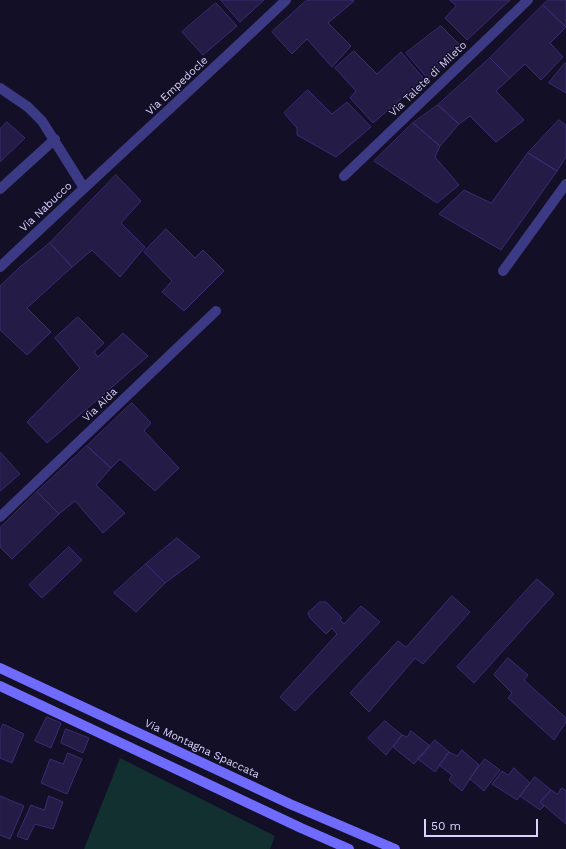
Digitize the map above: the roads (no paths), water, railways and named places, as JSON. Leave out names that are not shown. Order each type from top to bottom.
[{"type":"main road","name":"Via Montagna Spaccata","points":[[0,668],[290,804],[395,849]]},
{"type":"main road","points":[[0,686],[301,828],[349,849]]},
{"type":"street","name":"Via Empedocle","points":[[84,188],[286,0]]},
{"type":"street","name":"Via Talete di Mileto","points":[[344,176],[528,0]]},
{"type":"street","name":"Via Nabucco","points":[[0,88],[28,106],[42,121],[55,139],[84,188],[0,267]]},
{"type":"street","points":[[0,190],[55,139]]},
{"type":"street","points":[[503,271],[566,184]]},
{"type":"street","name":"Via Aida","points":[[0,517],[216,311]]}]
